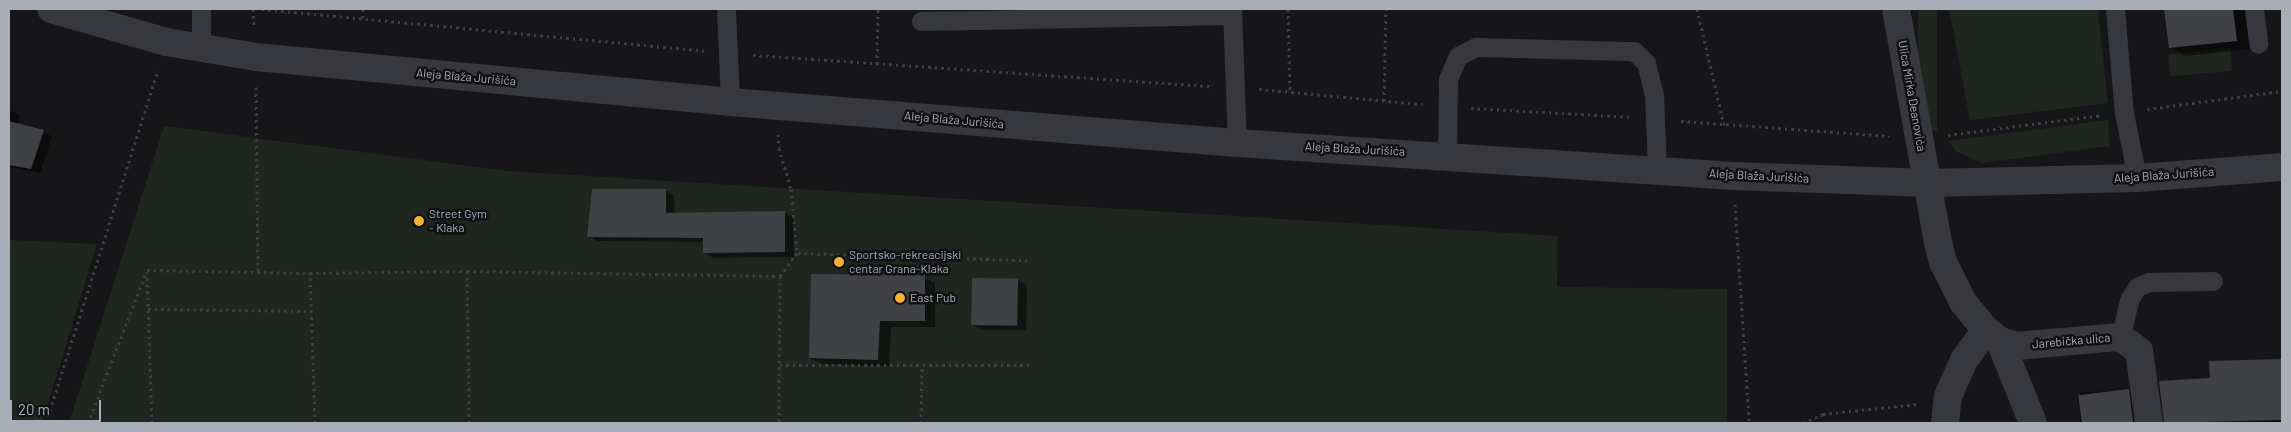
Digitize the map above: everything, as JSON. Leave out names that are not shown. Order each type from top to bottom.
[{"type":"street","name":"Aleja Blaža Jurišića","points":[[52,9],[166,42],[201,50],[256,57],[730,102],[1237,143],[1447,154],[1734,176],[1928,183],[2137,178],[2282,167]]},
{"type":"street","name":"Ulica Mirka Deanovića","points":[[1896,9],[1928,183]]},
{"type":"street","points":[[1928,183],[1943,262],[1963,302],[1993,336],[2033,423]]},
{"type":"street","points":[[1946,412],[1964,360],[1993,336]]},
{"type":"street","name":"Jarebička ulica","points":[[1993,336],[2016,346],[2128,344]]},
{"type":"street","points":[[2128,344],[2149,423]]},
{"type":"lane","points":[[201,9],[201,50]]},
{"type":"lane","points":[[726,9],[730,102]]},
{"type":"lane","points":[[2115,9],[2124,113],[2137,178]]},
{"type":"lane","points":[[2254,9],[2258,44]]},
{"type":"lane","points":[[921,21],[1232,12],[1237,88],[1237,143]]},
{"type":"lane","points":[[1447,154],[1448,79],[1458,56],[1476,47],[1634,50],[1646,63],[1657,119],[1656,170]]},
{"type":"lane","points":[[2128,344],[2122,330],[2129,300],[2137,287],[2149,282],[2213,281]]},
{"type":"path","points":[[253,9],[256,57],[258,271]]},
{"type":"path","points":[[262,9],[728,53],[1237,88],[1449,106],[1657,119],[1893,137]]},
{"type":"path","points":[[363,9],[363,18]]},
{"type":"path","points":[[877,64],[878,9]]},
{"type":"path","points":[[1288,9],[1290,92]]},
{"type":"path","points":[[1384,100],[1386,9]]},
{"type":"path","points":[[1697,9],[1724,125]]},
{"type":"path","points":[[46,423],[166,42]]},
{"type":"path","points":[[2142,110],[2282,91]]},
{"type":"path","points":[[1940,136],[2110,114]]},
{"type":"path","points":[[777,127],[779,148],[791,189],[797,253],[780,276],[779,423]]},
{"type":"path","points":[[1734,176],[1749,423]]},
{"type":"path","points":[[797,253],[1027,260]]},
{"type":"path","points":[[147,270],[310,273],[466,271],[780,276]]},
{"type":"path","points":[[147,270],[152,423]]},
{"type":"path","points":[[88,423],[147,270]]},
{"type":"path","points":[[466,271],[469,423]]},
{"type":"path","points":[[310,273],[315,423]]},
{"type":"path","points":[[148,309],[312,311]]},
{"type":"path","points":[[780,365],[1030,366]]},
{"type":"path","points":[[921,423],[922,365]]},
{"type":"path","points":[[1803,423],[1823,414],[1946,412]]},
{"type":"shaded area","points":[[1918,9],[1937,9],[1937,131],[1918,131]]},
{"type":"shaded area","points":[[1949,9],[2098,9],[2108,103],[1970,120]]},
{"type":"shaded area","points":[[2230,49],[2232,71],[2170,76],[2168,54]]},
{"type":"shaded area","points":[[2108,120],[2110,146],[1982,163],[1957,152],[1948,141]]},
{"type":"shaded area","name":"Sportsko-rekreacijski centar Grana-Klaka","points":[[164,126],[507,171],[1558,236],[1557,287],[1727,289],[1727,423],[69,423]]},
{"type":"shaded area","points":[[9,240],[97,244],[42,423],[9,423]]},
{"type":"building","points":[[2164,9],[2233,9],[2237,41],[2169,48]]},
{"type":"building","points":[[9,121],[44,130],[31,169],[9,165]]},
{"type":"building","points":[[592,189],[666,189],[666,213],[785,211],[785,252],[703,253],[703,238],[587,237]]},
{"type":"building","points":[[811,274],[925,275],[925,321],[880,321],[878,360],[809,358]]},
{"type":"building","points":[[972,278],[1018,279],[1017,326],[971,325]]},
{"type":"building","points":[[2282,359],[2282,420],[2164,423],[2159,381],[2210,378],[2209,361]]},
{"type":"building","points":[[2129,389],[2133,423],[2082,423],[2078,395]]},
{"type":"place","name":"Street Gym - Klaka","points":[[419,221]]},
{"type":"place","name":"Sportsko-rekreacijski centar Grana-Klaka","points":[[839,262]]},
{"type":"place","name":"East Pub","points":[[900,298]]}]
